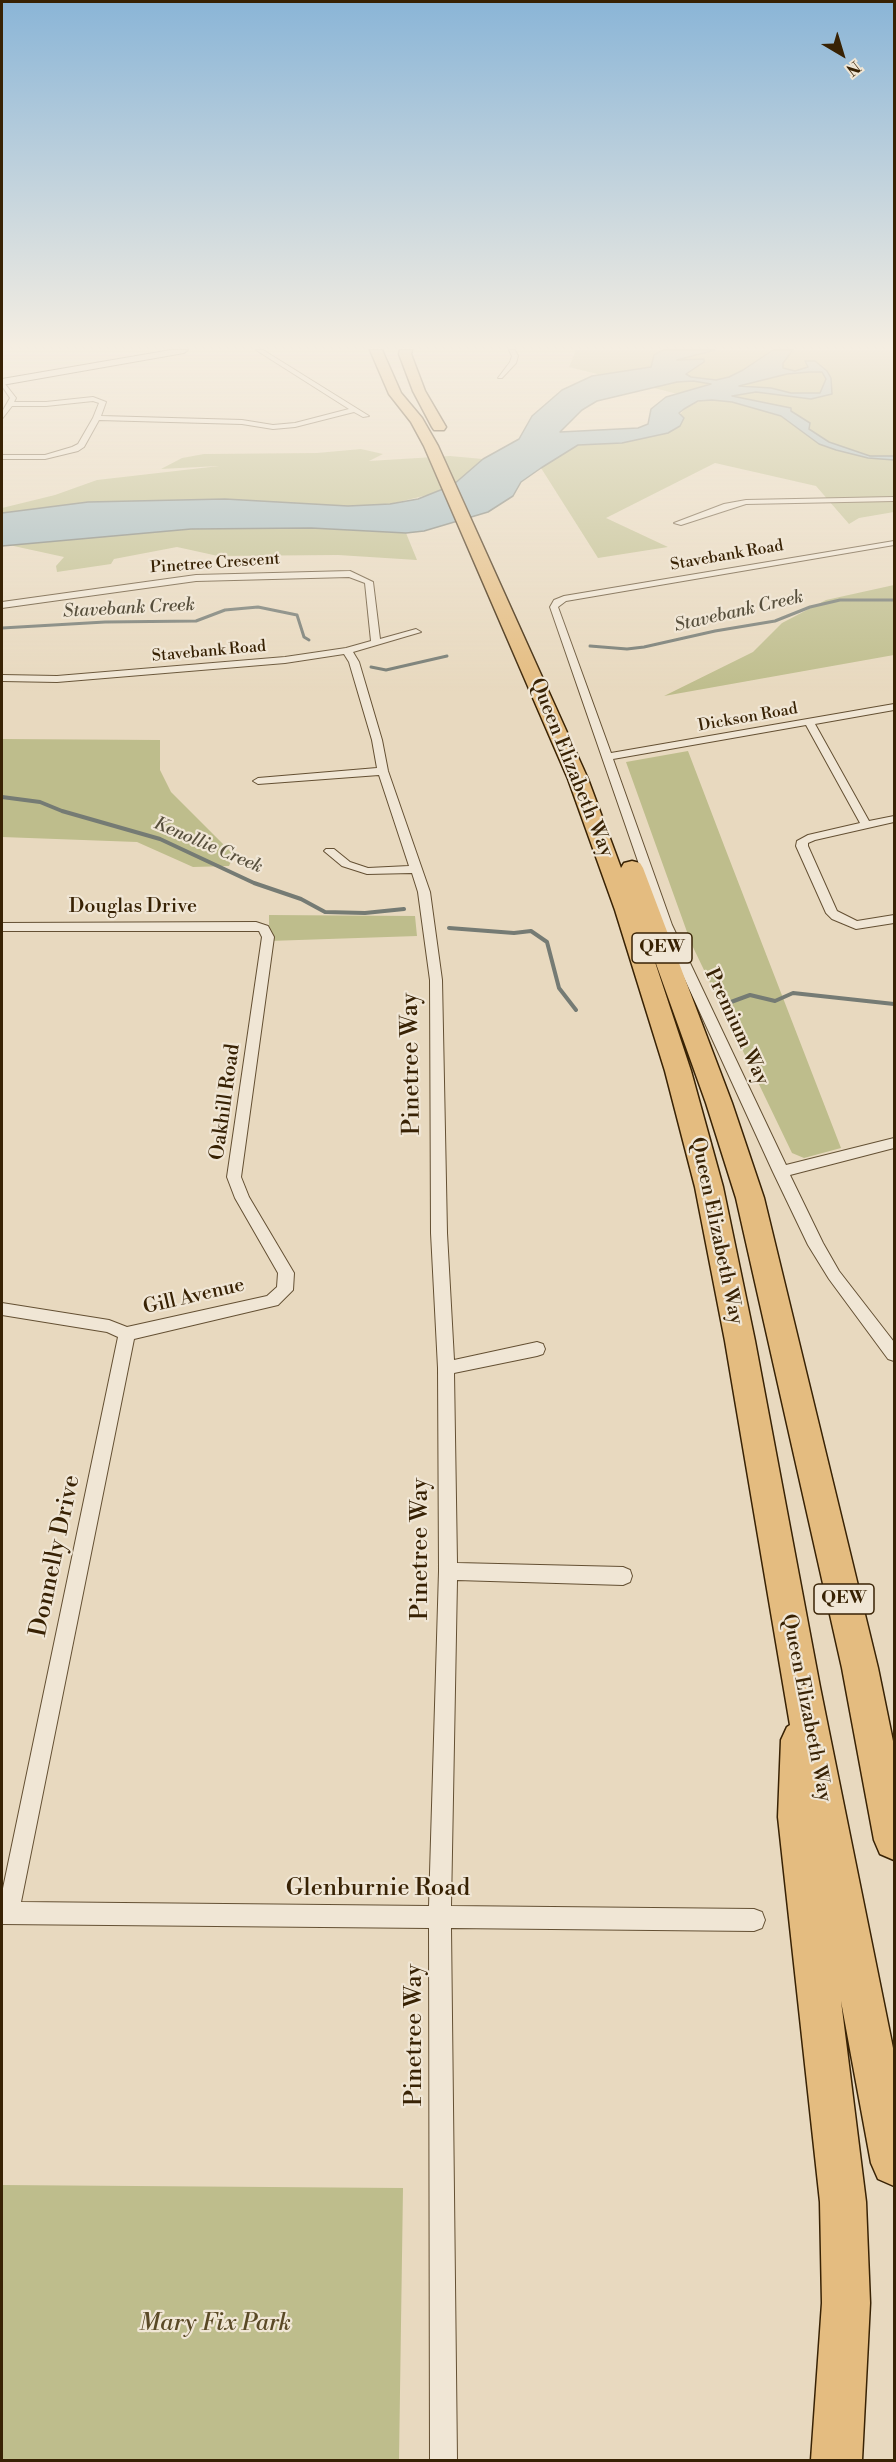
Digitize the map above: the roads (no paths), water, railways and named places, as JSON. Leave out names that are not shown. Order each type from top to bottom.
[{"type":"highway","name":"Queen Elizabeth Way","points":[[446,465],[487,552],[548,669],[626,852],[719,1103],[747,1188],[792,1370],[855,1645],[894,1840]]},
{"type":"highway","name":"Queen Elizabeth Way","points":[[487,552],[591,811],[626,910],[678,1071],[709,1187],[740,1341],[801,1687],[894,2163]]},
{"type":"highway","points":[[801,1687],[798,1817],[843,2202],[846,2303],[837,2460]]},
{"type":"street","points":[[678,523],[746,502],[894,499]]},
{"type":"street","name":"Stavebank Road","points":[[564,599],[894,543]]},
{"type":"street","name":"Pinetree Crescent","points":[[2,605],[196,578],[350,574],[369,582],[376,643]]},
{"type":"street","name":"Premium Way","points":[[564,599],[555,604],[555,610],[666,925],[816,1245],[834,1275],[894,1354]]},
{"type":"street","name":"Stavebank Road","points":[[2,678],[57,680],[285,660],[347,651],[416,632]]},
{"type":"street","name":"Pinetree Way","points":[[347,651],[354,662],[377,740],[383,771],[424,892],[436,980],[439,1233],[446,1368],[448,1571],[440,1916],[444,2460]]},
{"type":"street","name":"Dickson Road","points":[[606,757],[894,707]]},
{"type":"street","points":[[809,722],[866,825]]},
{"type":"street","points":[[258,781],[383,771]]},
{"type":"street","points":[[894,819],[812,837],[803,841],[802,850],[832,913],[856,925],[894,919]]},
{"type":"street","points":[[330,851],[346,864],[367,872],[416,869]]},
{"type":"street","name":"Douglas Drive","points":[[2,927],[256,926],[264,929]]},
{"type":"street","name":"Oakhill Road","points":[[264,929],[269,945],[234,1177],[242,1198],[286,1273],[285,1290],[272,1301]]},
{"type":"street","points":[[780,1172],[894,1143]]},
{"type":"street","name":"Gill Avenue","points":[[126,1334],[272,1301]]},
{"type":"street","points":[[2,1309],[109,1326],[126,1334]]},
{"type":"street","name":"Donnelly Drive","points":[[5,1913],[125,1349],[126,1334]]},
{"type":"street","points":[[446,1368],[537,1350]]},
{"type":"street","points":[[448,1571],[623,1576]]},
{"type":"street","name":"Glenburnie Road","points":[[5,1913],[754,1920]]},
{"type":"water","points":[[476,465],[546,465],[521,482],[513,496],[488,512],[424,531],[406,533],[311,528],[191,529],[2,546],[2,513],[88,502],[225,499],[348,506],[390,504],[418,499],[453,485]]},
{"type":"waterway","name":"Stavebank Creek","points":[[590,646],[627,649],[644,647],[715,631],[775,621],[810,607],[840,600],[894,600]]},
{"type":"waterway","name":"Stavebank Creek","points":[[2,628],[105,622],[196,621],[225,610],[258,607],[297,615],[304,637],[309,640]]},
{"type":"waterway","name":"Stavebank Creek","points":[[371,667],[386,670],[447,656]]},
{"type":"waterway","name":"Kenollie Creek","points":[[2,797],[40,802],[62,811],[160,839],[254,883],[301,899],[325,912],[365,913],[404,909]]},
{"type":"waterway","name":"Kenollie Creek","points":[[449,928],[514,933],[531,931],[547,942],[559,988],[576,1010]]},
{"type":"waterway","name":"Kenollie Creek","points":[[731,1002],[750,995],[775,1001],[793,993],[894,1004]]},
{"type":"park label","name":"Mary Fix Park","points":[[215,2324]]}]
